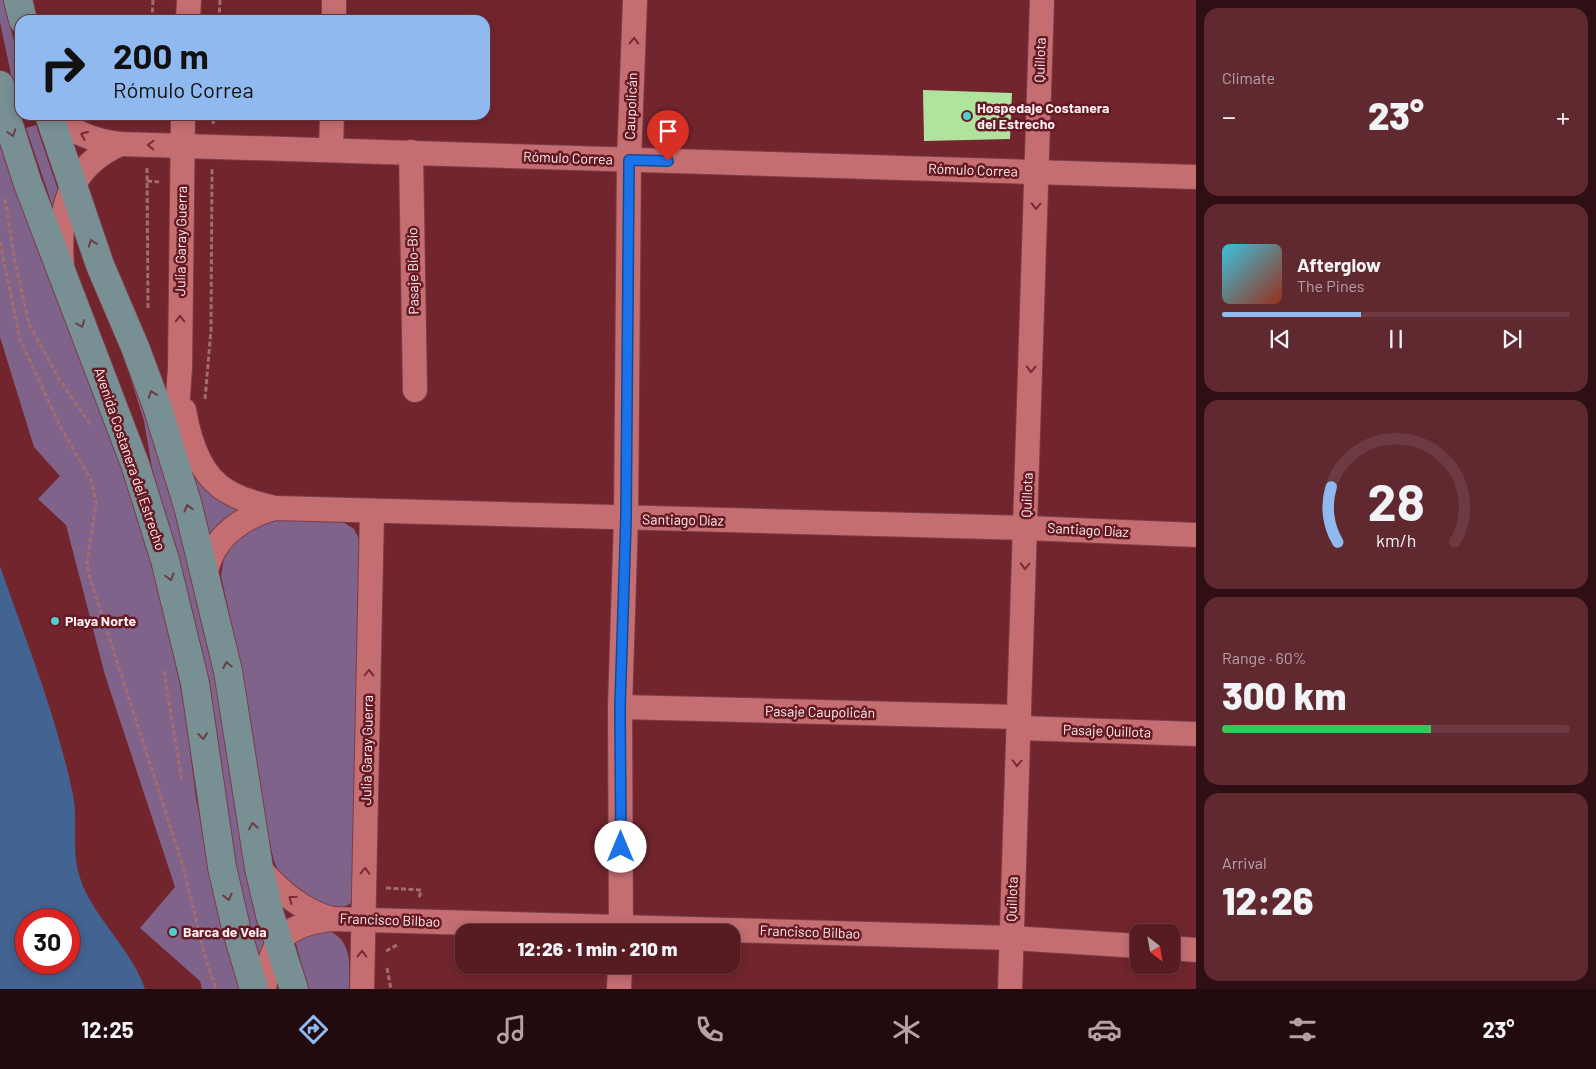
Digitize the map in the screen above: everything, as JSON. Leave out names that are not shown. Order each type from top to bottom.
[{"type":"main road","points":[[18,0],[22,15]]},
{"type":"main road","name":"Avenida Costanera del Estrecho","points":[[0,86],[17,150],[63,278],[138,472],[166,560],[194,683],[222,867],[236,928],[254,989]]},
{"type":"main road","points":[[52,120],[72,186],[100,265],[146,375],[174,457],[228,670],[260,868],[278,942],[294,989]]},
{"type":"street","points":[[188,15],[189,0]]},
{"type":"street","points":[[334,0],[334,15]]},
{"type":"street","name":"Caupolicán","points":[[621,924],[620,707],[626,518],[629,160],[635,0]]},
{"type":"street","name":"Quillota","points":[[1010,989],[1042,0]]},
{"type":"street","name":"Rómulo Correa","points":[[59,120],[79,133],[97,140],[120,144],[1196,177]]},
{"type":"street","name":"Julia Garay Guerra","points":[[174,457],[180,368],[183,120]]},
{"type":"street","points":[[331,150],[332,120]]},
{"type":"street","points":[[63,278],[62,226],[66,202],[72,186],[89,164],[104,152],[120,144]]},
{"type":"street","name":"Pasaje Bío-Bío","points":[[411,152],[415,390]]},
{"type":"street","name":"Julia Garay Guerra","points":[[180,368],[187,425],[194,447],[207,472],[216,483],[232,494],[275,508]]},
{"type":"street","name":"Santiago Díaz","points":[[205,577],[212,554],[227,532],[254,515],[275,508],[1026,528],[1196,535]]},
{"type":"street","name":"Julia Garay Guerra","points":[[362,989],[372,511]]},
{"type":"street","name":"Pasaje Caupolicán","points":[[620,707],[1019,722]]},
{"type":"street","name":"Pasaje Quillota","points":[[1019,722],[1196,734]]},
{"type":"street","name":"Francisco Bilbao","points":[[260,868],[295,902],[314,913],[332,918]]},
{"type":"street","name":"Francisco Bilbao","points":[[278,942],[297,926],[316,920],[332,918],[466,924]]},
{"type":"street","name":"Francisco Bilbao","points":[[740,932],[1011,938],[1130,945]]},
{"type":"street","points":[[264,989],[272,956],[278,942]]},
{"type":"street","points":[[1180,949],[1196,950]]},
{"type":"street","points":[[619,989],[620,974]]},
{"type":"path","points":[[152,0],[152,15]]},
{"type":"path","points":[[219,15],[220,0]]},
{"type":"path","points":[[205,400],[212,330],[214,120]]},
{"type":"path","points":[[147,145],[148,318]]},
{"type":"path","points":[[3,190],[15,262],[29,324],[59,378],[94,429]]},
{"type":"path","points":[[0,242],[20,339],[60,426],[91,480],[96,502],[87,564],[90,578],[183,866],[204,953],[216,989]]},
{"type":"path","points":[[164,668],[175,748],[183,786]]},
{"type":"shaded area","points":[[0,0],[4,0],[15,45],[15,94],[0,22]]},
{"type":"shaded area","points":[[36,125],[59,193],[57,219],[26,128]]},
{"type":"shaded area","points":[[0,134],[100,401],[150,552],[184,703],[196,798],[208,861],[241,989],[202,989],[200,981],[140,928],[175,887],[105,675],[66,525],[38,499],[60,476],[34,447],[0,337]]},
{"type":"shaded area","points":[[83,255],[136,383],[183,535],[217,677],[235,803],[264,940],[263,956],[259,956],[243,907],[174,547],[152,468],[144,421],[124,357],[81,256]]},
{"type":"shaded area","points":[[186,448],[250,508],[210,536]]},
{"type":"shaded area","points":[[265,520],[340,520],[354,529],[361,543],[353,897],[350,904],[343,907],[321,906],[281,877],[274,861],[266,827],[244,681],[221,576],[226,545]]},
{"type":"shaded area","points":[[325,929],[334,934],[345,946],[349,962],[349,989],[308,989],[295,940]]},
{"type":"water","points":[[0,566],[40,679],[66,766],[75,813],[76,862],[83,887],[100,916],[130,958],[145,989],[0,989]]},
{"type":"building","name":"Hospedaje Costanera del Estrecho","points":[[923,90],[1012,93],[1010,139],[924,141]]},
{"type":"place","name":"Hospedaje Costanera del Estrecho","points":[[967,116]]},
{"type":"place","name":"Playa Norte","points":[[55,621]]},
{"type":"place","name":"Barca de Vela","points":[[173,932]]},
{"type":"route","points":[[621,847],[620,707],[626,518],[629,160],[668,161]]}]
